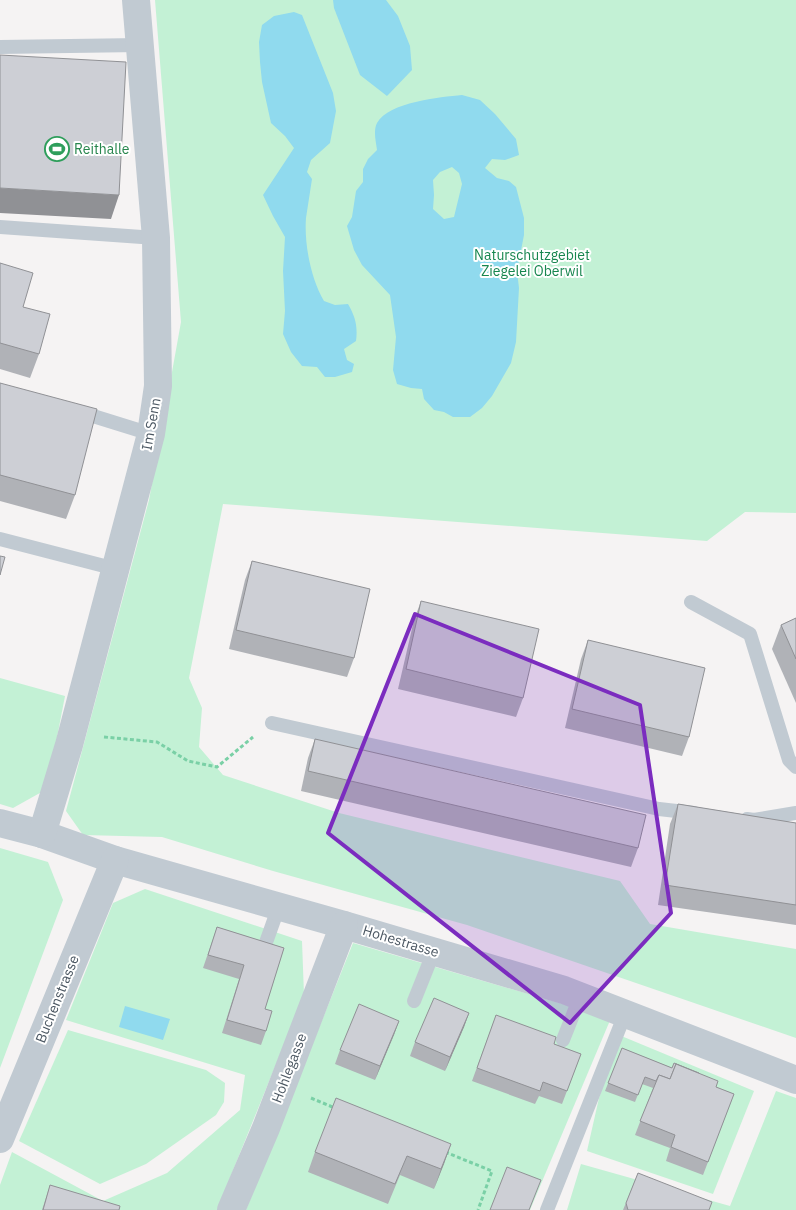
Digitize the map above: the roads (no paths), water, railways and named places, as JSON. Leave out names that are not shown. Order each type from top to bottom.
[{"type":"street","name":"Im Senn","points":[[42,834],[69,745],[152,434],[158,386],[156,238],[136,0]]},
{"type":"street","name":"Hohestrasse","points":[[0,823],[42,834],[115,860],[344,924],[564,990],[796,1080]]},
{"type":"street","name":"Buchenstrasse","points":[[0,1139],[115,860]]},
{"type":"street","name":"Hohlegasse","points":[[231,1210],[282,1086],[344,924]]},
{"type":"lane","points":[[0,47],[140,45]]},
{"type":"lane","points":[[0,227],[156,238]]},
{"type":"lane","points":[[66,408],[152,434]]},
{"type":"lane","points":[[0,538],[116,569]]},
{"type":"lane","points":[[691,602],[750,634],[789,760],[796,767]]},
{"type":"lane","points":[[272,722],[659,809],[706,814]]},
{"type":"lane","points":[[735,818],[754,820],[796,813]]},
{"type":"lane","points":[[264,948],[279,906]]},
{"type":"lane","points":[[414,1001],[434,951]]},
{"type":"lane","points":[[563,1040],[580,997]]},
{"type":"lane","points":[[547,1210],[625,1014]]},
{"type":"water","points":[[333,0],[386,0],[398,16],[410,46],[412,70],[387,96],[360,75],[334,8]]},
{"type":"water","points":[[294,12],[302,15],[333,93],[336,111],[330,143],[311,160],[307,172],[312,179],[306,218],[307,250],[319,292],[324,301],[335,305],[348,304],[357,331],[356,341],[344,349],[347,360],[354,364],[352,372],[335,377],[325,377],[317,367],[302,366],[291,352],[283,334],[285,311],[283,271],[285,237],[263,195],[294,148],[285,136],[271,123],[262,82],[259,42],[262,25],[274,16]]},
{"type":"water","points":[[462,95],[480,100],[495,114],[516,139],[519,155],[505,160],[492,159],[485,168],[497,178],[509,181],[516,187],[524,218],[524,235],[517,271],[519,288],[516,342],[511,363],[492,396],[482,408],[470,417],[453,417],[444,412],[434,410],[424,399],[422,389],[397,384],[393,370],[396,337],[390,295],[362,265],[354,250],[347,226],[352,217],[356,191],[363,182],[363,169],[368,159],[377,150],[376,126],[383,116],[403,105],[429,99]],"holes":[[[452,167],[459,173],[462,184],[454,217],[444,219],[433,209],[433,180],[440,172]]]},
{"type":"water","points":[[125,1006],[170,1019],[163,1040],[119,1027]]},
{"type":"place","name":"Reithalle","points":[[57,149]]},
{"type":"park label","name":"Naturschutzgebiet Ziegelei Oberwil","points":[[532,264]]}]
